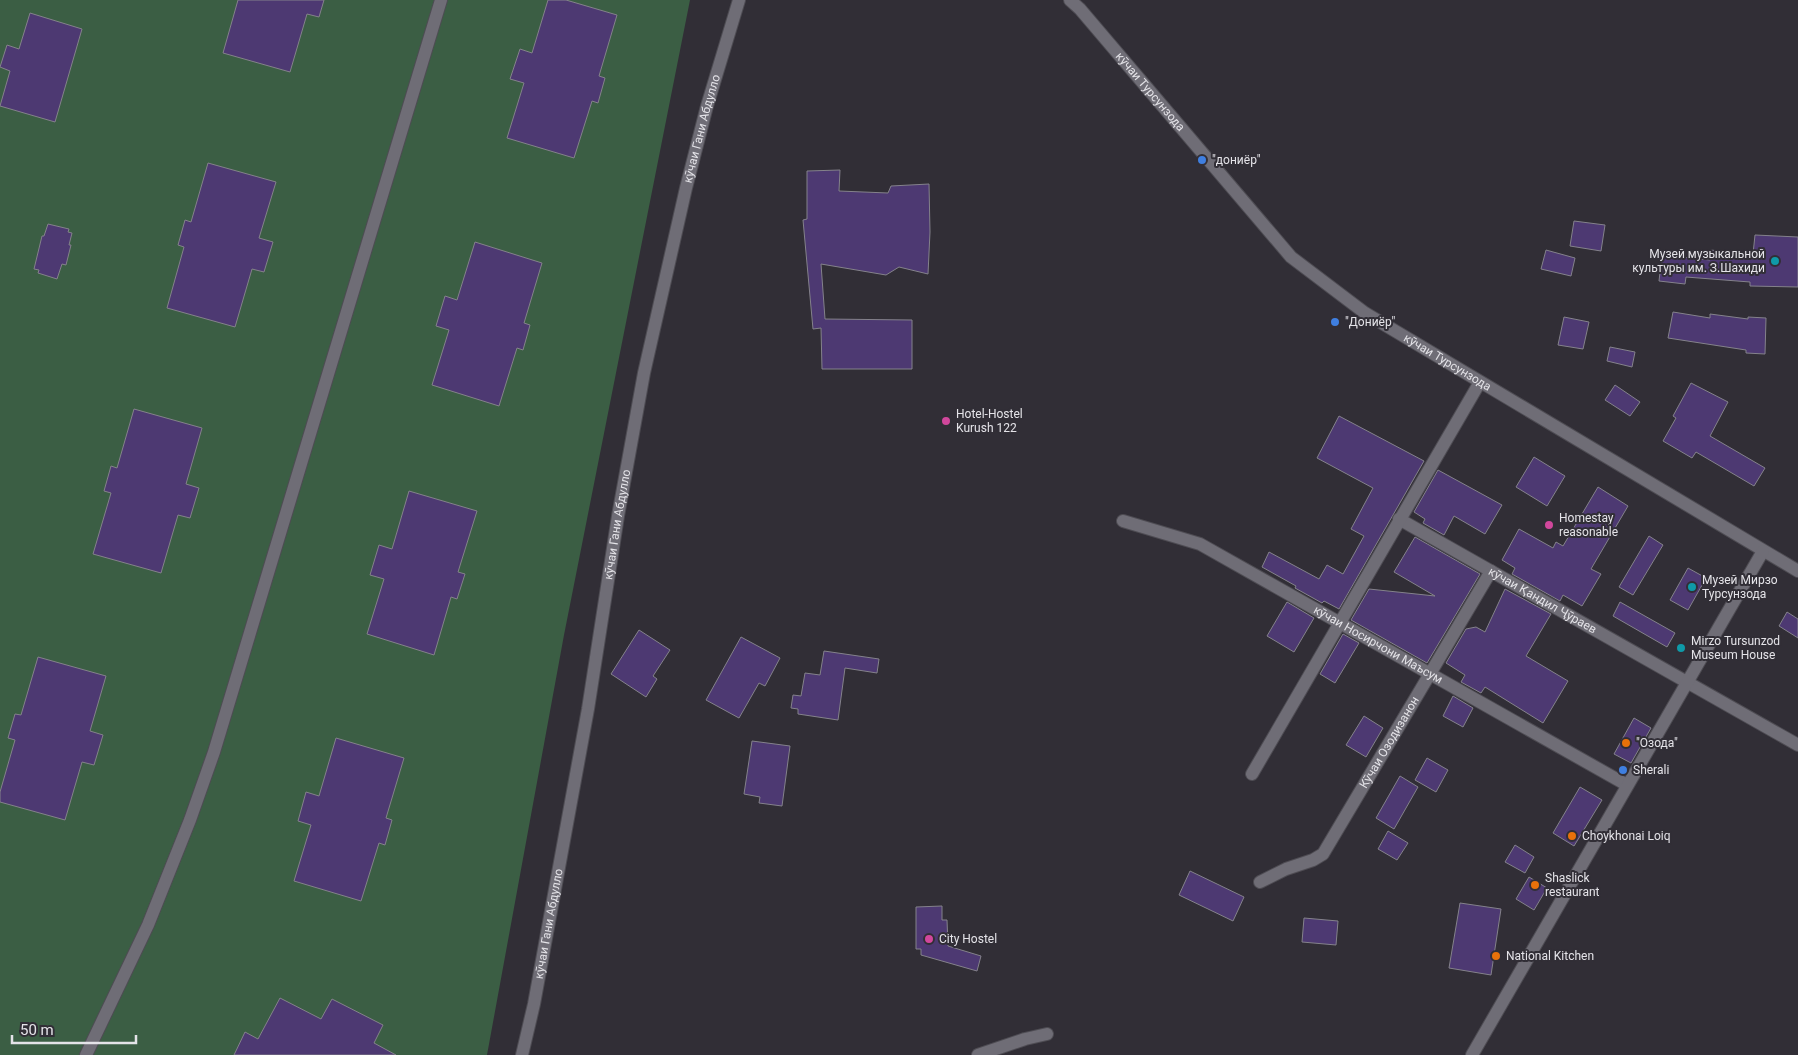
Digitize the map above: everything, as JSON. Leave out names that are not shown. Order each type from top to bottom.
[{"type":"street","points":[[86,1055],[148,925],[190,820],[214,752],[440,0]]},
{"type":"street","name":"кӯчаи Гани Абдулло","points":[[522,1055],[534,1004],[588,709],[618,516],[644,373],[686,188],[707,106],[739,0]]},
{"type":"street","name":"кӯчаи Турсунзода","points":[[1070,0],[1080,9],[1291,257],[1365,313],[1798,572]]},
{"type":"street","points":[[1252,774],[1480,382]]},
{"type":"street","name":"кӯчаи Қандил Ҷӯраев","points":[[1399,519],[1798,745]]},
{"type":"street","name":"кӯчаи Носирчони Маъсум","points":[[1123,521],[1200,544],[1627,785]]},
{"type":"street","points":[[1472,1055],[1763,551]]},
{"type":"street","name":"Кӯчаи Озодизанон","points":[[1260,882],[1286,869],[1318,858],[1323,854],[1491,571]]},
{"type":"street","points":[[978,1055],[1025,1039],[1048,1034]]},
{"type":"green space","points":[[0,0],[690,0],[564,635],[487,1055],[0,1055]]},
{"type":"building","points":[[238,0],[324,0],[319,17],[307,14],[290,72],[223,53]]},
{"type":"building","points":[[548,0],[566,0],[617,15],[599,76],[605,78],[598,103],[592,101],[574,158],[507,138],[524,83],[510,79],[520,49],[532,53]]},
{"type":"building","points":[[30,13],[82,29],[55,122],[0,106],[10,71],[0,67],[7,45],[19,49]]},
{"type":"building","points":[[208,163],[276,182],[259,238],[273,242],[264,272],[252,269],[235,327],[167,308],[184,247],[178,245],[185,220],[191,222]]},
{"type":"building","points":[[840,170],[839,191],[888,193],[891,186],[929,184],[930,232],[928,274],[899,267],[886,275],[821,264],[825,319],[912,320],[912,369],[822,369],[821,328],[813,329],[803,220],[807,219],[807,171]]},
{"type":"building","points":[[1574,221],[1605,225],[1601,251],[1570,246]]},
{"type":"building","points":[[48,224],[69,229],[68,232],[72,233],[66,265],[62,264],[57,279],[38,273],[39,270],[34,269],[42,236],[44,236]]},
{"type":"building","points":[[1755,235],[1798,237],[1798,287],[1750,286],[1750,282],[1686,277],[1685,284],[1659,281],[1662,255],[1710,260],[1710,250],[1753,254]]},
{"type":"building","points":[[475,242],[542,263],[524,323],[530,325],[523,350],[517,348],[499,406],[432,385],[449,330],[436,326],[445,296],[457,300]]},
{"type":"building","points":[[1546,250],[1575,258],[1571,276],[1541,269]]},
{"type":"building","points":[[1673,312],[1710,318],[1710,314],[1748,319],[1748,317],[1766,318],[1765,354],[1746,353],[1746,350],[1668,338]]},
{"type":"building","points":[[1564,317],[1589,322],[1583,349],[1558,345]]},
{"type":"building","points":[[1610,347],[1635,352],[1632,367],[1607,361]]},
{"type":"building","points":[[1691,383],[1728,402],[1710,436],[1765,468],[1754,486],[1696,452],[1692,458],[1663,441],[1676,418],[1673,416]]},
{"type":"building","points":[[1615,385],[1640,402],[1630,416],[1605,400]]},
{"type":"building","points":[[134,409],[202,428],[186,484],[199,488],[190,518],[178,515],[161,573],[93,554],[111,493],[104,491],[111,466],[117,468]]},
{"type":"building","points":[[1339,416],[1424,461],[1339,609],[1324,601],[1322,603],[1262,567],[1269,552],[1319,579],[1327,565],[1343,574],[1364,536],[1351,529],[1373,488],[1317,458]]},
{"type":"building","points":[[1534,457],[1565,476],[1547,506],[1516,487]]},
{"type":"building","points":[[1438,470],[1502,505],[1485,534],[1454,516],[1444,535],[1423,523],[1425,519],[1414,512]]},
{"type":"building","points":[[1598,487],[1628,506],[1591,569],[1601,574],[1582,606],[1563,595],[1560,601],[1512,574],[1515,568],[1502,560],[1519,529],[1553,548],[1556,542],[1563,546]]},
{"type":"building","points":[[409,491],[477,511],[458,572],[465,574],[457,599],[451,597],[434,655],[367,634],[384,579],[370,575],[379,545],[392,549]]},
{"type":"building","points":[[1649,536],[1663,545],[1633,595],[1619,587]]},
{"type":"building","points":[[1415,537],[1480,574],[1427,663],[1351,620],[1369,589],[1435,596],[1394,572]]},
{"type":"building","points":[[1688,568],[1706,578],[1688,610],[1670,600]]},
{"type":"building","points":[[1505,589],[1551,614],[1526,656],[1568,681],[1543,723],[1485,687],[1481,693],[1461,682],[1465,675],[1446,663],[1466,629],[1476,627],[1485,632]]},
{"type":"building","points":[[1287,602],[1314,618],[1294,652],[1267,636]]},
{"type":"building","points":[[1620,602],[1675,633],[1667,647],[1613,616]]},
{"type":"building","points":[[1787,612],[1798,619],[1798,638],[1779,626]]},
{"type":"building","points":[[639,630],[670,650],[653,676],[657,679],[646,697],[611,674]]},
{"type":"building","points":[[1343,634],[1359,643],[1335,683],[1320,674]]},
{"type":"building","points":[[741,637],[780,658],[765,686],[759,683],[739,718],[706,700]]},
{"type":"building","points":[[824,651],[879,659],[877,673],[845,668],[838,720],[798,714],[798,709],[791,708],[793,695],[801,696],[805,673],[820,675]]},
{"type":"building","points":[[38,657],[106,676],[90,731],[103,735],[94,765],[82,762],[65,820],[0,802],[0,792],[15,740],[8,738],[15,714],[21,715]]},
{"type":"building","points":[[1453,696],[1473,708],[1463,727],[1443,716]]},
{"type":"building","points":[[1364,716],[1383,728],[1366,757],[1346,745]]},
{"type":"building","points":[[1634,718],[1651,728],[1631,763],[1614,754]]},
{"type":"building","points":[[336,738],[404,758],[386,818],[392,820],[385,845],[379,843],[361,901],[294,881],[311,825],[298,821],[306,792],[319,796]]},
{"type":"building","points":[[752,741],[790,746],[782,806],[759,803],[760,797],[744,794]]},
{"type":"building","points":[[1427,758],[1448,770],[1436,792],[1415,780]]},
{"type":"building","points":[[1400,776],[1418,787],[1394,829],[1376,818]]},
{"type":"building","points":[[1580,787],[1602,800],[1574,846],[1553,833]]},
{"type":"building","points":[[1388,831],[1408,843],[1397,860],[1378,849]]},
{"type":"building","points":[[1515,845],[1534,857],[1525,873],[1505,862]]},
{"type":"building","points":[[1190,871],[1244,897],[1233,921],[1179,895]]},
{"type":"building","points":[[1529,877],[1547,888],[1534,910],[1516,899]]},
{"type":"building","points":[[1460,903],[1501,909],[1491,975],[1449,968]]},
{"type":"building","name":"City Hostel","points":[[942,906],[942,920],[947,920],[948,946],[981,956],[977,971],[921,955],[921,949],[916,949],[916,907]]},
{"type":"building","points":[[1304,918],[1338,921],[1336,945],[1302,942]]},
{"type":"building","points":[[280,998],[321,1019],[332,999],[383,1025],[374,1043],[396,1055],[234,1055],[245,1032],[258,1039]]},
{"type":"place","name":"\"дониёр\"","points":[[1202,160]]},
{"type":"place","name":"Музей музыкальной культуры им. З.Шахиди","points":[[1775,261]]},
{"type":"place","name":"\"Дониёр\"","points":[[1335,322]]},
{"type":"place","name":"Hotel-Hostel Kurush 122","points":[[946,421]]},
{"type":"place","name":"Homestay reasonable","points":[[1549,525]]},
{"type":"place","name":"Музей Мирзо Турсунзода","points":[[1692,587]]},
{"type":"place","name":"Mirzo Tursunzod Museum House","points":[[1681,648]]},
{"type":"place","name":"\"Озода\"","points":[[1626,743]]},
{"type":"place","name":"Sherali","points":[[1623,770]]},
{"type":"place","name":"Choykhonai Loiq","points":[[1572,836]]},
{"type":"place","name":"Shaslick restaurant","points":[[1535,885]]},
{"type":"place","name":"City Hostel","points":[[929,939]]},
{"type":"place","name":"National Kitchen","points":[[1496,956]]}]
